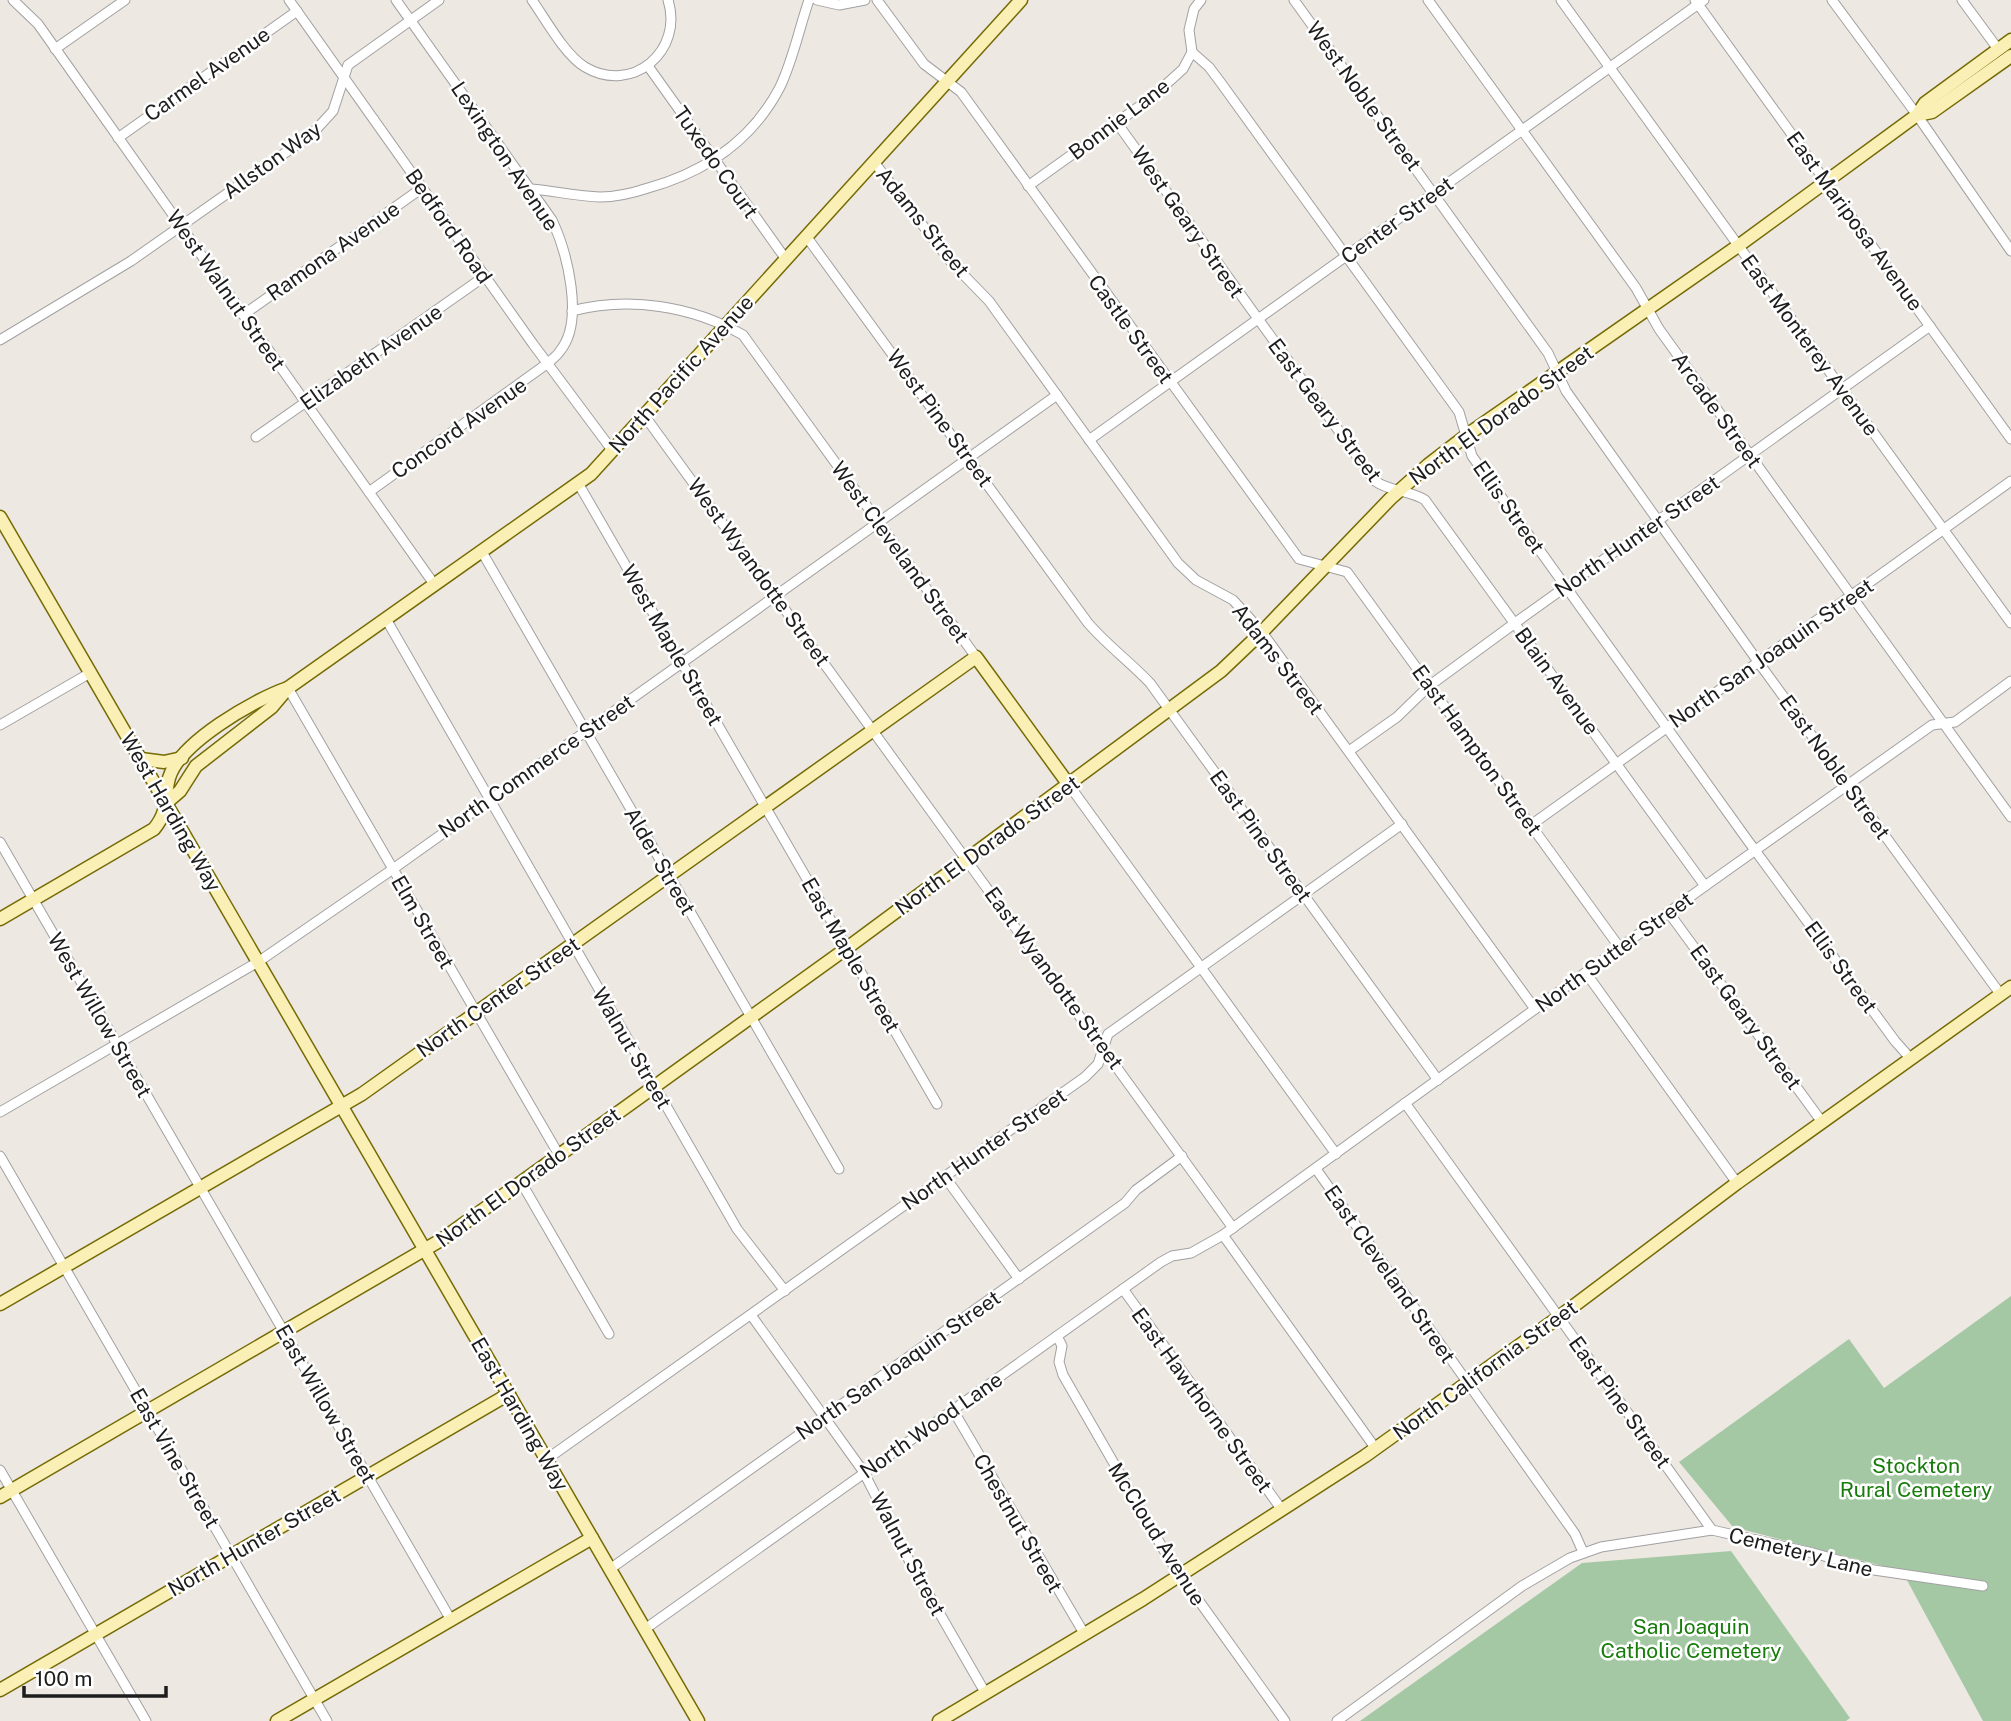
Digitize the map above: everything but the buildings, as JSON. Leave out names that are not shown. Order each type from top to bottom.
[{"type":"street","name":"West Walnut Street","points":[[13,0],[28,13],[55,50],[434,584]]},
{"type":"street","points":[[55,50],[125,0]]},
{"type":"street","name":"Bedford Road","points":[[289,0],[612,450]]},
{"type":"street","name":"Lexington Avenue","points":[[396,0],[531,189],[552,220],[563,246],[572,282],[572,311],[566,340],[548,363]]},
{"type":"street","name":"Allston Way","points":[[0,340],[131,261],[322,125],[333,111],[348,65],[439,0]]},
{"type":"street","points":[[532,0],[572,55],[594,72],[621,76],[648,66],[668,41],[672,20],[668,0]]},
{"type":"street","points":[[531,189],[586,196],[615,196],[678,180],[714,159],[742,139],[768,107],[788,67],[809,0]]},
{"type":"street","points":[[817,0],[839,5],[865,0]]},
{"type":"street","name":"Castle Street","points":[[877,0],[924,64],[961,92],[1299,559],[1324,566]]},
{"type":"street","name":"North Pacific Avenue","points":[[166,803],[180,790],[195,765],[272,707],[288,688],[591,474],[1021,0]]},
{"type":"street","points":[[1192,52],[1189,30],[1194,9],[1201,0]]},
{"type":"street","name":"West Noble Street","points":[[1294,0],[1434,193]]},
{"type":"street","name":"Arcade Street","points":[[1428,0],[1636,288],[1659,329],[2011,817]]},
{"type":"street","name":"East Monterey Avenue","points":[[1561,0],[2011,623]]},
{"type":"street","points":[[1832,0],[1917,115],[2011,251]]},
{"type":"street","points":[[1962,0],[2006,58]]},
{"type":"street","name":"Center Street","points":[[1090,440],[1699,1]]},
{"type":"street","name":"East Mariposa Avenue","points":[[1699,1],[2011,439]]},
{"type":"street","name":"Carmel Avenue","points":[[118,138],[297,11]]},
{"type":"street","name":"North El Dorado Street","points":[[6,1494],[425,1250],[847,948],[1221,671],[1398,491],[1467,435],[1738,246],[1917,115],[1931,112],[2006,58],[2011,40]]},
{"type":"street","name":"Bonnie Lane","points":[[1028,186],[1175,78],[1192,52]]},
{"type":"street","name":"Ellis Street","points":[[1192,52],[1209,67],[1459,412],[1472,456],[1756,851],[1911,1059]]},
{"type":"street","name":"Tuxedo Court","points":[[648,66],[785,258]]},
{"type":"street","name":"West Geary Street","points":[[1117,123],[1258,321]]},
{"type":"street","name":"Adams Street","points":[[874,162],[951,262],[989,301],[1178,563],[1196,580],[1233,600],[1262,632],[1535,1009]]},
{"type":"street","name":"Ramona Avenue","points":[[243,315],[422,188]]},
{"type":"street","name":"East Noble Street","points":[[1434,193],[1548,353],[1566,391],[1759,663],[1848,785],[2006,991]]},
{"type":"street","name":"West Pine Street","points":[[806,236],[1072,602]]},
{"type":"street","name":"Elizabeth Avenue","points":[[257,437],[485,276]]},
{"type":"street","points":[[572,311],[595,304],[664,307],[726,325]]},
{"type":"street","name":"East Geary Street","points":[[1258,321],[1375,481],[1383,487],[1398,491]]},
{"type":"street","name":"West Cleveland Street","points":[[726,325],[743,335],[1069,785]]},
{"type":"street","name":"North Hunter Street","points":[[1349,751],[1397,717],[1429,686],[1515,623],[1930,326]]},
{"type":"street","name":"Concord Avenue","points":[[369,492],[548,363]]},
{"type":"street","name":"North Commerce Street","points":[[0,1112],[258,962],[393,869],[1056,394]]},
{"type":"street","name":"West Wyandotte Street","points":[[644,415],[873,729]]},
{"type":"street","name":"North San Joaquin Street","points":[[1531,825],[2011,481]]},
{"type":"street","name":"West Maple Street","points":[[578,483],[766,806]]},
{"type":"street","name":"Blain Avenue","points":[[1398,491],[1425,500],[1705,886]]},
{"type":"street","name":"West Harding Way","points":[[0,517],[4,533],[141,759],[342,1106]]},
{"type":"street","name":"Alder Street","points":[[482,552],[839,1169]]},
{"type":"street","name":"East Hampton Street","points":[[1324,566],[1347,572],[1620,948]]},
{"type":"street","name":"East Pine Street","points":[[1072,602],[1105,643],[1133,665],[1150,683],[1438,1080]]},
{"type":"street","points":[[386,619],[572,944]]},
{"type":"street","name":"North Center Street","points":[[0,1304],[342,1106],[976,657]]},
{"type":"street","points":[[0,725],[90,673]]},
{"type":"street","name":"North Sutter Street","points":[[1223,1235],[1932,725],[1955,722],[2011,681]]},
{"type":"street","name":"North Pacific Avenue","points":[[166,803],[170,776],[187,751],[213,729],[265,696],[288,688]]},
{"type":"street","name":"Elm Street","points":[[288,688],[559,1155]]},
{"type":"street","name":"East Wyandotte Street","points":[[873,729],[1233,1228]]},
{"type":"street","points":[[141,759],[164,762],[182,758]]},
{"type":"street","name":"East Cleveland Street","points":[[1069,785],[1336,1154]]},
{"type":"street","points":[[0,919],[154,828],[163,817],[166,803]]},
{"type":"street","name":"East Maple Street","points":[[766,806],[937,1104]]},
{"type":"street","name":"North Hunter Street","points":[[547,1459],[1085,1077],[1096,1067],[1108,1034],[1402,824]]},
{"type":"street","name":"West Willow Street","points":[[0,842],[201,1188]]},
{"type":"street","name":"East Geary Street","points":[[1669,913],[1822,1122]]},
{"type":"street","name":"Walnut Street","points":[[572,944],[737,1229],[785,1290]]},
{"type":"street","points":[[1586,973],[1737,1183]]},
{"type":"street","name":"North California Street","points":[[939,1721],[1180,1576],[1376,1449],[1559,1317],[1737,1183],[2006,991]]},
{"type":"street","name":"East Pine Street","points":[[1405,1103],[1712,1530]]},
{"type":"street","name":"East Harding Way","points":[[342,1106],[698,1721]]},
{"type":"street","name":"East Vine Street","points":[[0,1156],[327,1721]]},
{"type":"street","name":"North San Joaquin Street","points":[[610,1569],[1125,1203],[1136,1190],[1182,1156]]},
{"type":"street","name":"East Cleveland Street","points":[[1316,1169],[1575,1534],[1583,1552]]},
{"type":"street","points":[[946,1177],[1019,1279]]},
{"type":"street","points":[[522,1182],[609,1334]]},
{"type":"street","name":"East Willow Street","points":[[201,1188],[451,1620]]},
{"type":"street","points":[[1223,1235],[1376,1449]]},
{"type":"street","name":"North Wood Lane","points":[[645,1629],[863,1471],[1161,1262],[1172,1256],[1191,1253],[1223,1235]]},
{"type":"street","name":"East Hawthorne Street","points":[[1123,1289],[1282,1510]]},
{"type":"street","name":"Walnut Street","points":[[751,1315],[863,1471],[910,1562],[986,1694]]},
{"type":"street","name":"McCloud Avenue","points":[[1057,1336],[1062,1346],[1059,1362],[1062,1375],[1180,1576],[1284,1721]]},
{"type":"street","name":"North Hunter Street","points":[[0,1689],[509,1394]]},
{"type":"street","name":"Chestnut Street","points":[[953,1410],[1085,1635]]},
{"type":"street","points":[[0,1470],[6,1494],[95,1634],[146,1721]]},
{"type":"street","name":"Cemetery Lane","points":[[1337,1721],[1522,1586],[1583,1552],[1626,1543],[1712,1530],[1863,1567],[1983,1586]]},
{"type":"street","points":[[277,1721],[592,1538]]},
{"type":"green space","name":"Stockton Rural Cemetery","points":[[2011,1296],[2011,1721],[1983,1721],[1902,1571],[1733,1527],[1679,1462],[1849,1339],[1884,1388]]},
{"type":"green space","name":"San Joaquin Catholic Cemetery","points":[[1731,1551],[1850,1718],[1846,1721],[1360,1721],[1582,1563]]}]
